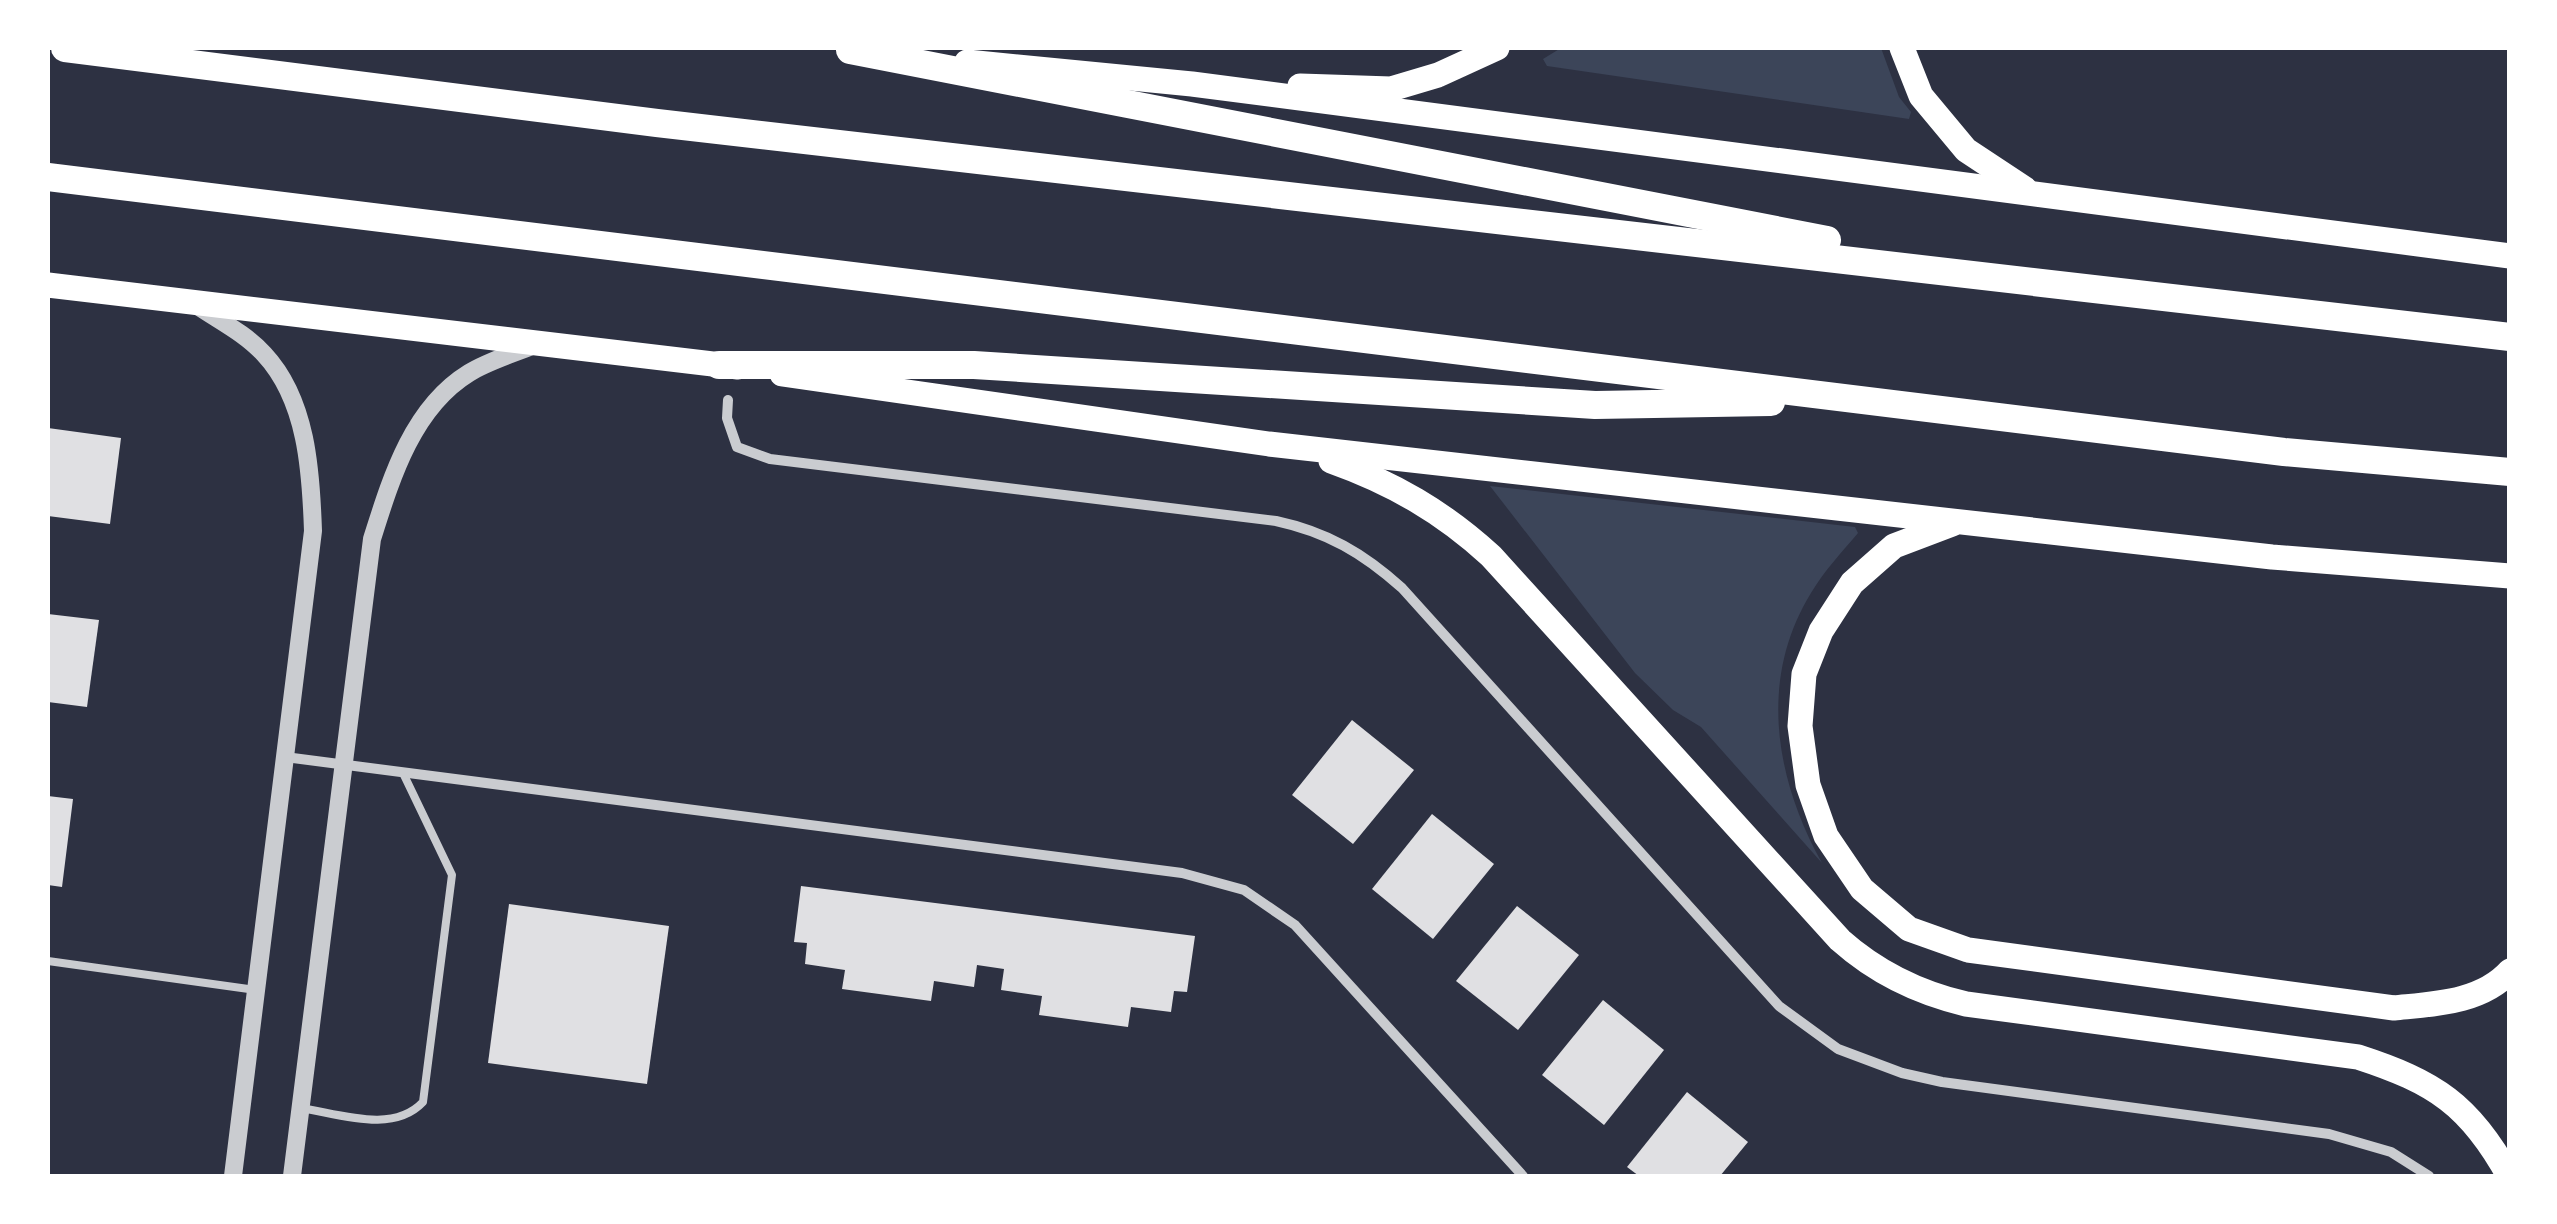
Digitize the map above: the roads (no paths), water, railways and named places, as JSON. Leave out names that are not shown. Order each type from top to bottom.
[{"type":"highway","points":[[65,48],[657,123],[2510,336]]},
{"type":"highway","points":[[841,49],[2034,280]]},
{"type":"highway","points":[[48,177],[2284,452],[2510,472]]},
{"type":"highway","points":[[718,365],[974,365],[1594,405],[1903,403]]},
{"type":"main road","points":[[1192,84],[1391,88],[1438,75],[1497,48]]},
{"type":"main road","points":[[1902,48],[1921,96],[1966,150],[2029,192]]},
{"type":"main road","points":[[841,49],[1192,84],[2510,256]]},
{"type":"main road","points":[[48,285],[718,365],[1269,444],[2272,557],[2510,576]]},
{"type":"main road","points":[[1269,444],[1382,480],[1414,496],[1468,535],[1492,556],[1862,960],[1914,988],[1966,1004],[2358,1057],[2410,1074],[2454,1104],[2489,1140],[2509,1176]]},
{"type":"main road","points":[[1959,522],[1894,546],[1852,583],[1821,631],[1804,674],[1800,726],[1808,785],[1826,836],[1862,889],[1909,929],[1968,950],[2394,1008],[2454,1002],[2502,980],[2510,971]]},
{"type":"street","points":[[192,302],[262,352],[292,396],[312,487],[314,531],[233,1176]]},
{"type":"street","points":[[292,1176],[372,539],[393,474],[412,436],[448,389],[469,372],[539,343]]},
{"type":"street","points":[[728,400],[727,418],[738,446],[770,459],[1261,518],[1313,529],[1345,543],[1402,588],[1779,1006],[1838,1049],[1872,1064],[1942,1082],[2328,1134],[2391,1152],[2429,1176]]},
{"type":"street","points":[[285,758],[1182,873],[1244,890],[1295,924],[1523,1176]]},
{"type":"lane","points":[[301,1108],[391,1121],[411,1115],[423,1102],[452,874],[403,772]]},
{"type":"lane","points":[[48,961],[256,990]]}]
